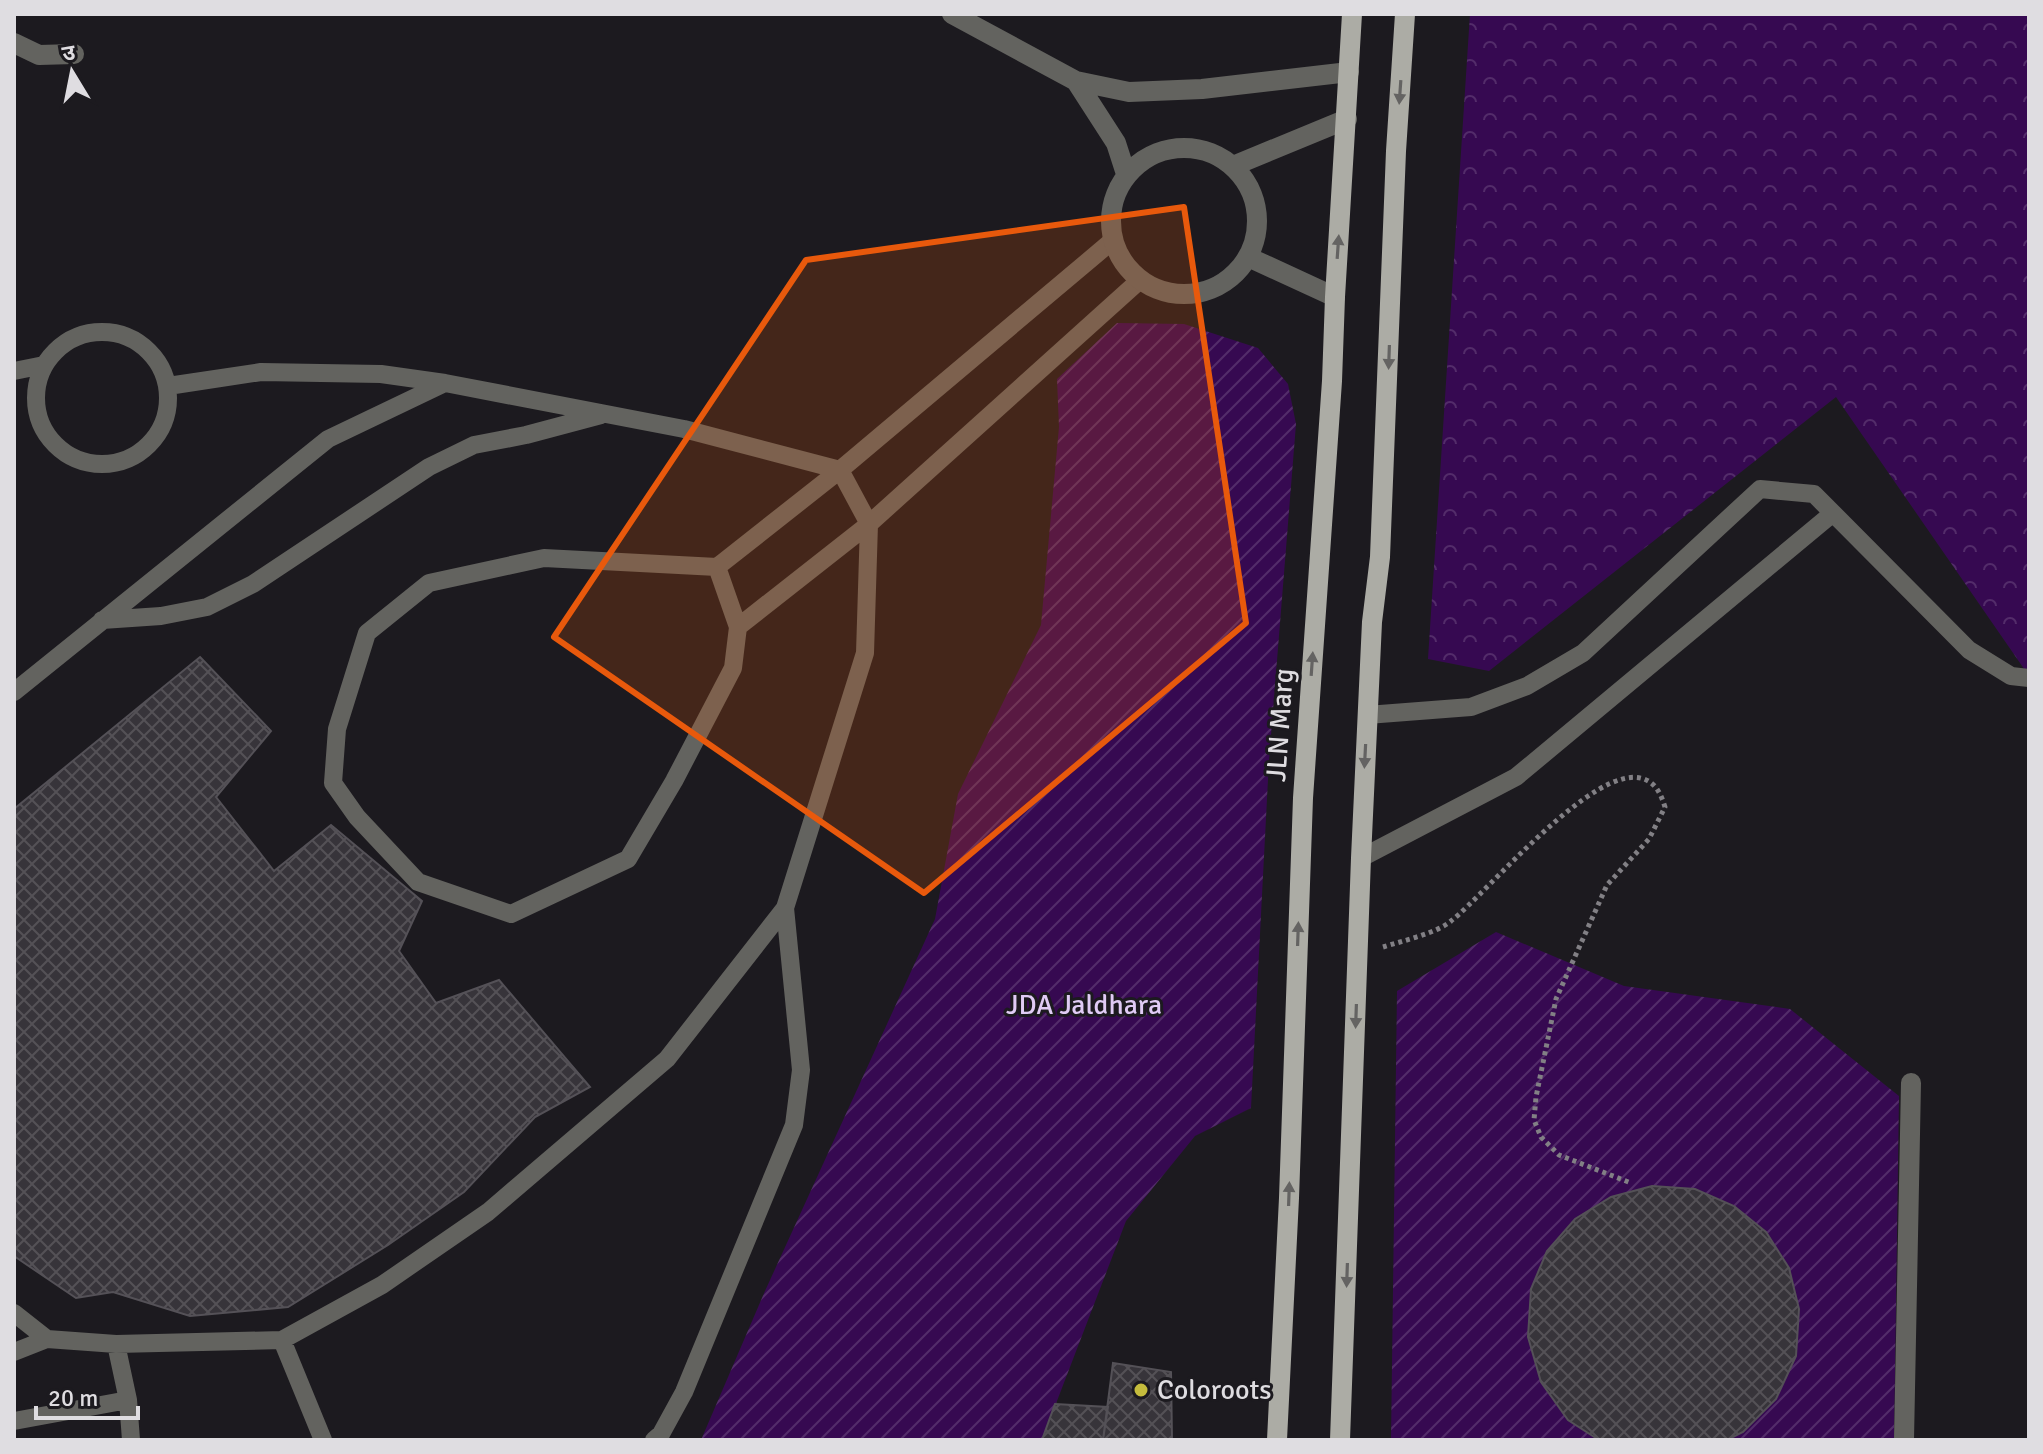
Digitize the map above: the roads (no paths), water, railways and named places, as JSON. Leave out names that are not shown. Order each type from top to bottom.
[{"type":"main road","name":"JLN Marg","points":[[1277,1440],[1303,798],[1332,381],[1352,14]]},
{"type":"main road","points":[[1340,1440],[1367,715],[1372,622],[1380,557],[1396,151],[1405,14]]},
{"type":"street","points":[[952,14],[1076,81],[1129,92],[1202,89],[1349,72]]},
{"type":"street","points":[[14,43],[39,55],[74,54]]},
{"type":"street","points":[[1076,81],[1116,143],[1126,174]]},
{"type":"street","points":[[1233,166],[1347,119]]},
{"type":"street","points":[[1191,147],[1214,153],[1233,166],[1249,185],[1257,209],[1257,234],[1248,257],[1233,276],[1211,289],[1187,295],[1162,291],[1140,280],[1122,263],[1112,241],[1110,217],[1114,195],[1126,174],[1144,158],[1167,149],[1191,147]]},
{"type":"street","points":[[1248,257],[1335,297]]},
{"type":"street","points":[[1904,1440],[1911,1083]]},
{"type":"lane","points":[[717,567],[738,627],[733,668],[674,781],[628,859],[511,914],[418,882],[357,817],[333,783],[337,729],[367,633],[429,583],[544,558],[717,567],[840,470],[1112,241]]},
{"type":"lane","points":[[738,627],[869,524],[1140,280]]},
{"type":"lane","points":[[102,332],[125,336],[145,347],[160,365],[168,386],[168,407],[162,427],[149,445],[122,461],[90,464],[71,457],[54,444],[42,426],[36,406],[37,385],[44,365],[59,347],[79,336],[102,332]]},
{"type":"lane","points":[[14,371],[44,365]]},
{"type":"lane","points":[[14,1352],[47,1339],[116,1344],[282,1340],[382,1285],[488,1212],[667,1059],[785,908],[865,653],[869,524],[840,470],[684,429],[445,383],[381,374],[261,372],[168,386]]},
{"type":"lane","points":[[14,692],[328,439],[445,383]]},
{"type":"lane","points":[[102,620],[161,616],[207,607],[253,584],[429,467],[474,445],[526,435],[606,413]]},
{"type":"lane","points":[[1367,715],[1471,707],[1527,686],[1583,653],[1760,489],[1814,494],[1969,650],[2011,676],[2029,678]]},
{"type":"lane","points":[[1361,858],[1516,777],[1833,513]]},
{"type":"lane","points":[[654,1440],[661,1434],[684,1392],[794,1125],[801,1070],[785,908]]},
{"type":"lane","points":[[14,1313],[47,1339]]},
{"type":"lane","points":[[282,1340],[323,1440]]},
{"type":"lane","points":[[116,1344],[128,1400],[131,1440]]},
{"type":"lane","points":[[14,1421],[128,1400]]},
{"type":"place","name":"Coloroots","points":[[1141,1390]]},
{"type":"park label","name":"JDA Jaldhara","points":[[1084,1005]]}]
